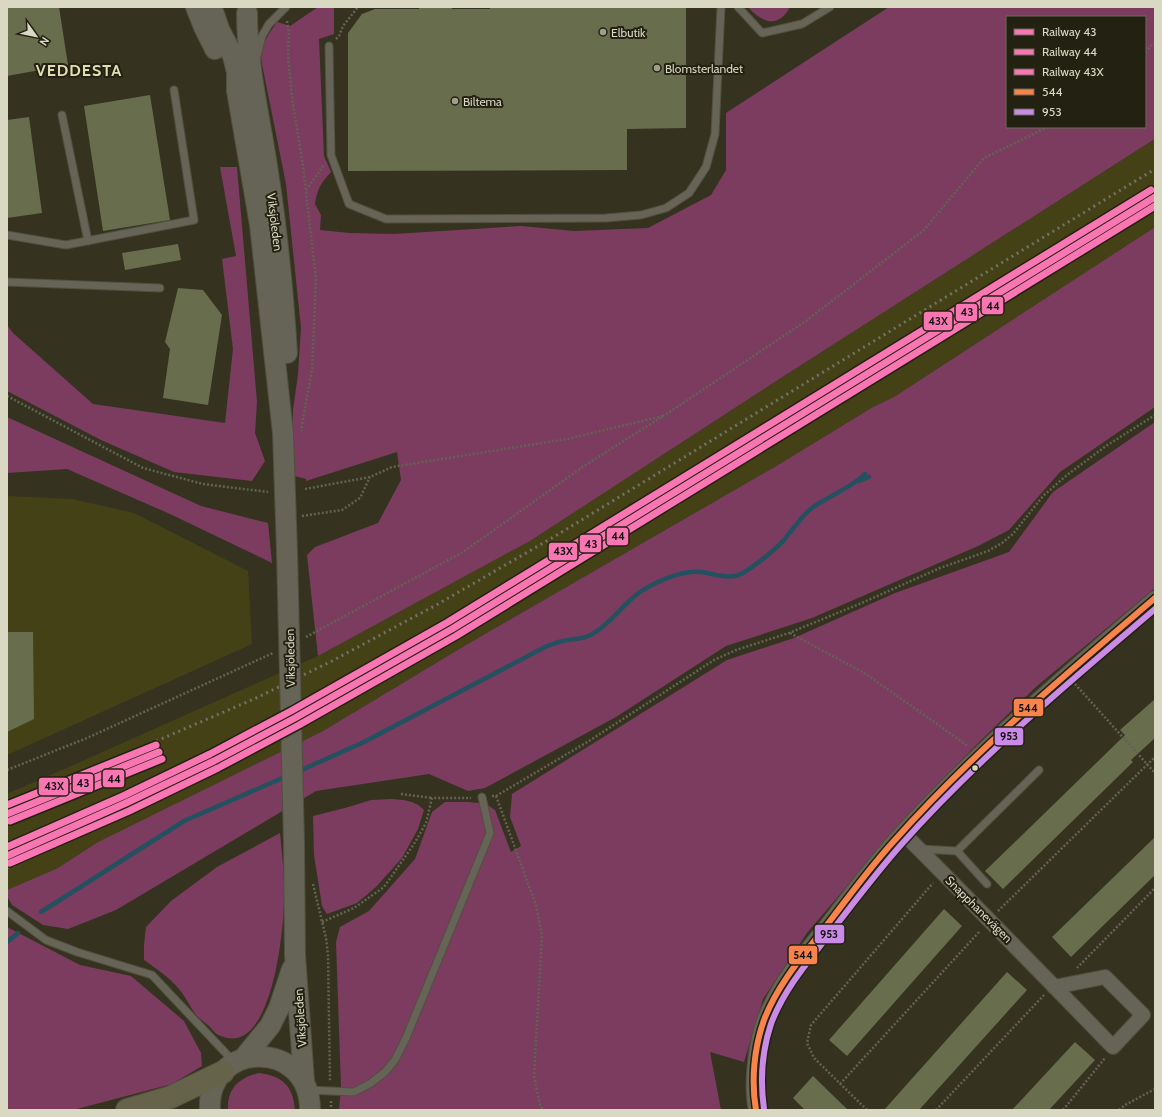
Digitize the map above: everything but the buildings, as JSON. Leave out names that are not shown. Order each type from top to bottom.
[{"type":"highway","points":[[127,1110],[171,1097],[234,1065]]},
{"type":"main road","name":"Viksjöleden","points":[[206,9],[219,29],[233,56],[237,72],[244,85],[265,153],[274,208],[280,261],[287,354],[287,395],[292,435],[287,552],[296,955],[306,1086],[310,1101],[310,1110]]},
{"type":"main road","points":[[206,9],[224,20],[241,18],[248,10]]},
{"type":"main road","name":"Viksjöleden","points":[[244,85],[248,52],[248,10]]},
{"type":"main road","name":"Viksjöleden","points":[[210,1110],[213,1087],[217,1079],[234,1065],[270,1026],[286,990],[296,955]]},
{"type":"main road","points":[[234,1065],[260,1056],[277,1059],[292,1068],[306,1086]]},
{"type":"street","points":[[756,1110],[754,1073],[757,1044],[768,1011],[788,975],[843,903],[902,832],[979,754],[1065,674],[1155,598]]},
{"type":"street","name":"Snapphanevägen","points":[[902,832],[990,920],[1054,987],[1113,1047],[1143,1015],[1105,976],[1054,987]]},
{"type":"lane","points":[[244,85],[262,36],[269,24],[286,7]]},
{"type":"lane","points":[[329,46],[331,155],[349,204],[386,219],[606,218],[641,215],[666,208],[689,193],[706,167],[715,134],[721,7]]},
{"type":"lane","points":[[738,7],[762,33],[802,24],[830,7]]},
{"type":"lane","points":[[7,235],[66,245],[194,220],[174,90]]},
{"type":"lane","points":[[62,115],[88,241]]},
{"type":"lane","points":[[7,282],[160,288]]},
{"type":"lane","points":[[957,851],[1040,770]]},
{"type":"lane","points":[[306,1086],[354,1092],[371,1083],[385,1072],[395,1060],[406,1038],[490,833],[482,797]]},
{"type":"lane","points":[[920,849],[957,851],[987,884]]},
{"type":"lane","points":[[7,911],[46,940],[77,952],[152,975],[234,1065]]},
{"type":"path","points":[[329,46],[339,36],[343,26],[358,7]]},
{"type":"path","points":[[286,20],[289,33],[288,55],[292,98],[306,191],[316,279],[312,369],[292,435]]},
{"type":"path","points":[[1146,51],[1155,42]]},
{"type":"path","points":[[302,639],[463,552],[584,466],[665,415],[806,321],[924,230],[984,158],[1046,128]]},
{"type":"path","points":[[306,191],[331,155]]},
{"type":"path","points":[[7,396],[143,468],[202,484],[270,493]]},
{"type":"path","points":[[305,488],[370,477],[392,467],[567,439],[665,415]]},
{"type":"path","points":[[401,794],[432,798],[496,796],[589,741],[714,660],[736,650],[790,632],[864,602],[940,568],[988,551],[1002,543],[1013,534],[1043,496],[1067,475],[1106,446],[1155,415]]},
{"type":"path","points":[[302,516],[342,510],[360,498],[370,477]]},
{"type":"path","points":[[301,485],[301,493]]},
{"type":"path","points":[[302,508],[302,523]]},
{"type":"path","points":[[790,632],[866,674],[940,728],[979,754]]},
{"type":"path","points":[[7,770],[87,738],[278,651]]},
{"type":"path","points":[[1065,674],[1155,773]]},
{"type":"path","points":[[840,1084],[990,920],[1155,757]]},
{"type":"path","points":[[496,796],[536,905],[542,935],[534,1076],[540,1105],[543,1110]]},
{"type":"path","points":[[322,922],[354,908],[384,887],[414,844],[426,823],[432,798]]},
{"type":"path","points":[[867,1110],[814,1058],[806,1044],[811,1025],[942,872]]},
{"type":"path","points":[[312,879],[326,938],[328,955],[330,1073]]},
{"type":"path","points":[[936,1110],[1046,992],[1068,976],[1155,888]]},
{"type":"path","points":[[1119,1110],[1125,1105],[1155,1089]]},
{"type":"shaded area","points":[[318,7],[334,7],[334,34],[319,39],[324,156],[331,172],[320,186],[315,204],[321,215],[320,230],[349,233],[394,234],[521,226],[574,231],[648,228],[711,195],[726,170],[726,113],[889,7],[1155,7],[1155,141],[1153,140],[770,385],[530,541],[318,656],[307,555],[315,547],[378,523],[401,480],[397,452],[306,481],[306,479],[291,475],[293,410],[298,374],[301,328],[286,184],[261,59],[264,43],[277,22],[290,26]]},
{"type":"shaded area","points":[[748,7],[790,7],[780,19],[770,21],[759,17]]},
{"type":"shaded area","points":[[1153,140],[1155,141],[1155,227],[894,397],[873,407],[778,465],[466,645],[323,731],[98,842],[58,868],[7,890],[7,794],[318,656],[530,541],[770,385]]},
{"type":"shaded area","points":[[220,167],[237,167],[257,402],[255,433],[265,461],[252,481],[174,472],[101,440],[7,391],[7,325],[13,333],[93,404],[225,423],[233,349],[222,259],[236,256]]},
{"type":"shaded area","points":[[1155,227],[1155,407],[1060,472],[1009,530],[978,546],[812,618],[726,646],[616,717],[485,788],[468,791],[429,774],[316,791],[116,910],[68,929],[43,925],[12,905],[7,896],[7,890],[58,868],[98,842],[323,731],[466,645],[778,465],[873,407],[894,397]]},
{"type":"shaded area","points":[[7,417],[201,506],[268,523],[272,563],[170,514],[67,469],[7,473]]},
{"type":"shaded area","points":[[1155,422],[1155,588],[1037,686],[972,749],[898,826],[807,933],[763,999],[744,1062],[710,1052],[721,1110],[339,1110],[341,1087],[336,942],[340,927],[369,911],[415,859],[432,812],[445,802],[486,804],[495,810],[511,852],[521,846],[510,817],[512,794],[727,660],[794,638],[895,593],[1009,552],[1053,492]]},
{"type":"shaded area","points":[[7,496],[72,499],[134,513],[248,571],[252,644],[7,755]]},
{"type":"shaded area","points":[[391,799],[413,802],[424,810],[418,829],[402,858],[376,887],[357,903],[327,914],[322,906],[314,855],[313,816],[371,800]]},
{"type":"shaded area","points":[[280,833],[284,882],[283,914],[278,961],[272,987],[263,1010],[252,1028],[238,1038],[221,1036],[197,1016],[181,992],[171,981],[144,960],[146,927],[171,901],[217,867]]},
{"type":"shaded area","points":[[7,927],[80,965],[131,976],[184,1021],[201,1053],[202,1066],[172,1084],[73,1110],[7,1110]]},
{"type":"shaded area","points":[[259,1073],[267,1074],[285,1084],[292,1095],[295,1110],[228,1110],[228,1102],[232,1090],[236,1085],[240,1081]]},
{"type":"waterway","points":[[297,772],[364,742],[545,647],[558,642],[593,634],[604,626],[642,590],[662,580],[689,572],[702,572],[718,576],[735,576],[746,571],[775,549],[812,508],[853,484],[865,474]]},
{"type":"waterway","points":[[859,481],[869,477]]},
{"type":"waterway","points":[[41,912],[184,821],[287,776]]},
{"type":"waterway","points":[[7,942],[18,933]]},
{"type":"railway","points":[[7,804],[254,699],[332,661],[438,604],[557,535],[1155,169]]},
{"type":"railway","points":[[7,868],[139,808],[225,766],[311,721],[397,673],[528,595],[1155,209]]},
{"type":"rail line","name":"43X","points":[[7,847],[123,796],[210,754],[291,711],[448,622],[1151,190]]},
{"type":"rail line","name":"43","points":[[7,856],[126,803],[214,761],[295,718],[452,629],[1155,197]]},
{"type":"rail line","name":"44","points":[[10,863],[129,811],[218,768],[299,725],[456,636],[1155,206]]},
{"type":"rail line","name":"43X","points":[[7,805],[156,745]]},
{"type":"rail line","name":"43","points":[[7,814],[159,752]]},
{"type":"rail line","name":"44","points":[[10,821],[162,759]]},
{"type":"transit line","name":"544","points":[[756,1110],[754,1099],[754,1065],[758,1042],[764,1020],[770,1006],[795,966],[863,878],[886,850],[955,776],[1020,715],[1155,598]]},
{"type":"transit line","name":"953","points":[[764,1109],[762,1088],[764,1055],[768,1034],[777,1010],[801,971],[861,894],[900,846],[960,783],[1023,723],[1155,609]]},
{"type":"place","name":"Elbutik","points":[[603,32]]},
{"type":"place","name":"Blomsterlandet","points":[[657,68]]},
{"type":"place","name":"Biltema","points":[[455,101]]},
{"type":"district","name":"VEDDESTA","points":[[79,70]]}]
